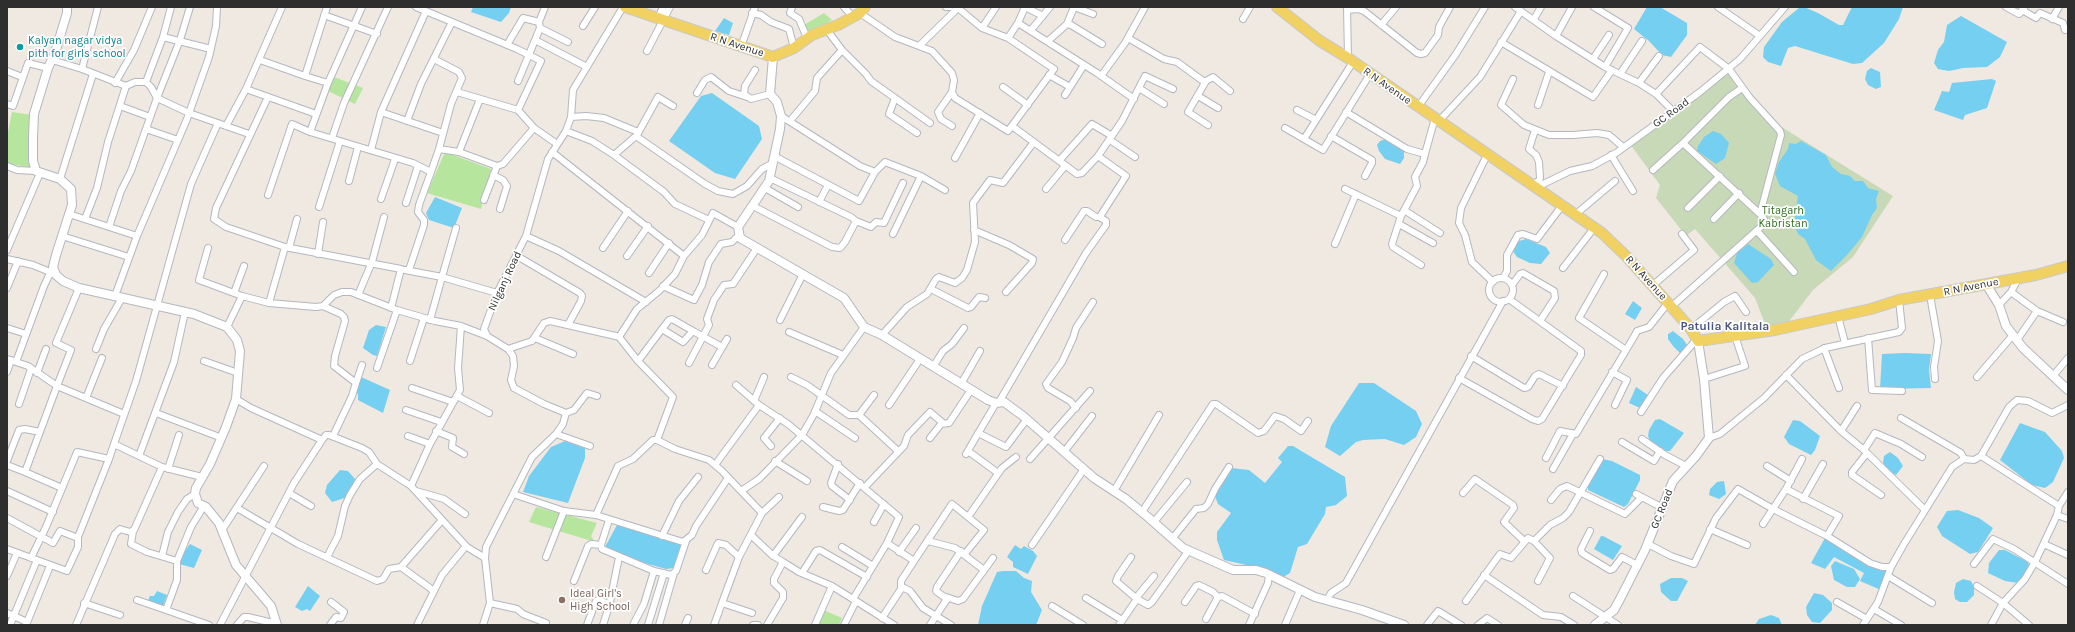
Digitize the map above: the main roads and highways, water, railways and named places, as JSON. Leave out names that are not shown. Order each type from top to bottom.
[{"type":"main road","name":"R N Avenue","points":[[624,7],[773,57],[794,48],[807,38],[827,30],[859,12]]},
{"type":"main road","name":"R N Avenue","points":[[1277,7],[1315,37],[1351,60],[1561,207],[1576,214],[1594,228],[1627,257],[1691,329],[1698,340],[1775,330],[1838,316],[1899,300],[1986,284],[2068,266]]},
{"type":"water","points":[[473,7],[511,7],[509,13],[501,22],[471,12]]},
{"type":"water","points":[[1647,7],[1660,7],[1687,23],[1687,35],[1671,57],[1662,55],[1649,41],[1634,29]]},
{"type":"water","points":[[1800,7],[1804,7],[1818,13],[1839,25],[1843,25],[1852,7],[1903,7],[1899,19],[1884,43],[1862,63],[1853,64],[1795,46],[1788,48],[1781,66],[1768,62],[1763,57],[1764,47],[1782,22]]},
{"type":"water","points":[[1961,16],[2007,42],[2000,57],[1987,67],[1963,68],[1949,71],[1938,69],[1934,63],[1938,50],[1944,42],[1947,25]]},
{"type":"water","points":[[724,18],[733,23],[729,35],[715,31]]},
{"type":"water","points":[[1871,68],[1880,72],[1881,87],[1876,89],[1868,85],[1865,79],[1867,71]]},
{"type":"water","points":[[1992,79],[1996,81],[1987,108],[1965,115],[1963,120],[1934,110],[1942,91],[1949,92],[1952,83]]},
{"type":"water","points":[[712,93],[759,126],[762,139],[735,179],[715,173],[669,141],[701,96]]},
{"type":"water","points":[[1713,131],[1721,134],[1729,143],[1725,158],[1716,164],[1697,151],[1698,146],[1704,137]]},
{"type":"water","points":[[1386,139],[1404,150],[1404,158],[1400,164],[1385,159],[1379,151],[1377,145],[1380,141]]},
{"type":"water","points":[[1801,141],[1826,155],[1832,167],[1841,174],[1850,176],[1855,181],[1863,181],[1868,188],[1879,191],[1876,199],[1877,208],[1872,215],[1862,237],[1831,271],[1816,260],[1805,239],[1798,234],[1794,224],[1798,196],[1780,186],[1775,174],[1779,162],[1788,149],[1789,143],[1796,144]]},
{"type":"water","points":[[435,197],[462,208],[454,228],[429,220],[426,213]]},
{"type":"water","points":[[1526,239],[1546,247],[1550,253],[1541,264],[1530,263],[1517,257],[1512,250],[1516,242]]},
{"type":"water","points":[[1748,244],[1771,259],[1774,265],[1758,282],[1752,283],[1734,263],[1737,253]]},
{"type":"water","points":[[1633,301],[1642,308],[1635,320],[1625,314]]},
{"type":"water","points":[[376,325],[386,327],[377,356],[363,348],[369,330]]},
{"type":"water","points":[[1673,331],[1683,339],[1687,345],[1680,353],[1668,339],[1668,334]]},
{"type":"water","points":[[1882,354],[1931,354],[1929,370],[1931,388],[1880,389]]},
{"type":"water","points":[[361,377],[390,390],[383,413],[358,400],[358,394],[355,392]]},
{"type":"water","points":[[1359,383],[1374,383],[1416,411],[1422,424],[1416,437],[1404,445],[1385,439],[1363,440],[1356,442],[1340,456],[1325,447],[1331,426]]},
{"type":"water","points":[[1636,387],[1648,395],[1640,408],[1629,403]]},
{"type":"water","points":[[1660,419],[1684,433],[1670,451],[1666,451],[1650,441],[1648,436],[1649,430],[1655,420]]},
{"type":"water","points":[[1793,420],[1800,421],[1820,436],[1815,450],[1811,455],[1789,444],[1784,437]]},
{"type":"water","points":[[2020,423],[2045,432],[2062,451],[2064,458],[2053,482],[2045,488],[2032,485],[2000,460]]},
{"type":"water","points":[[565,441],[585,448],[585,458],[568,503],[523,492],[529,476],[551,447]]},
{"type":"water","points":[[1288,446],[1293,446],[1345,477],[1347,496],[1336,505],[1326,507],[1325,514],[1307,544],[1298,547],[1290,573],[1283,577],[1260,568],[1224,560],[1217,540],[1217,532],[1231,513],[1218,504],[1215,491],[1231,468],[1249,470],[1265,483],[1282,462],[1278,458]]},
{"type":"water","points":[[1890,452],[1898,458],[1903,466],[1896,475],[1888,471],[1883,463],[1884,456]]},
{"type":"water","points":[[1602,459],[1612,461],[1640,475],[1640,480],[1628,504],[1624,507],[1588,490],[1588,484]]},
{"type":"water","points":[[340,470],[348,471],[355,479],[348,497],[332,502],[325,493],[327,485]]},
{"type":"water","points":[[1724,481],[1726,494],[1719,499],[1709,495],[1710,489],[1717,482]]},
{"type":"water","points":[[1958,510],[1979,518],[1993,528],[1978,552],[1970,554],[1942,536],[1937,527],[1947,511]]},
{"type":"water","points":[[617,525],[682,545],[674,568],[666,569],[609,553],[605,547]]},
{"type":"water","points":[[1601,536],[1622,546],[1613,560],[1594,549]]},
{"type":"water","points":[[1825,538],[1865,561],[1889,569],[1881,590],[1860,581],[1864,573],[1834,557],[1825,569],[1811,563]]},
{"type":"water","points":[[190,544],[202,550],[194,568],[179,564],[181,556]]},
{"type":"water","points":[[1015,545],[1021,549],[1024,546],[1033,551],[1037,556],[1028,574],[1013,567],[1013,562],[1007,557]]},
{"type":"water","points":[[1999,550],[2005,550],[2028,562],[2029,566],[2022,580],[2018,583],[2005,581],[1988,573],[1989,563]]},
{"type":"water","points":[[1835,561],[1854,569],[1860,579],[1855,587],[1847,587],[1834,580],[1831,566]]},
{"type":"water","points":[[1016,571],[1024,578],[1032,581],[1031,592],[1042,610],[1036,625],[978,625],[982,606],[997,572]]},
{"type":"water","points":[[1671,578],[1682,578],[1688,581],[1677,601],[1671,601],[1661,592],[1660,584]]},
{"type":"water","points":[[1963,579],[1971,581],[1974,587],[1974,595],[1967,602],[1960,602],[1955,599],[1954,592],[1956,583]]},
{"type":"water","points":[[308,586],[320,596],[310,611],[307,609],[302,611],[295,607]]},
{"type":"water","points":[[157,591],[167,595],[163,606],[147,603],[150,596],[154,596]]},
{"type":"water","points":[[1814,593],[1823,595],[1832,603],[1832,610],[1820,623],[1812,622],[1807,615],[1806,607]]},
{"type":"water","points":[[1771,615],[1779,618],[1782,625],[1755,625],[1759,619]]},
{"type":"place","name":"Kalyan nagar vidya pith for girls school","points":[[20,47]]},
{"type":"place","name":"Ideal Girl's High School","points":[[562,600]]},
{"type":"district","name":"Patulia Kalitala","points":[[1725,327]]},
{"type":"park label","name":"Titagarh Kabristan","points":[[1783,217]]}]
